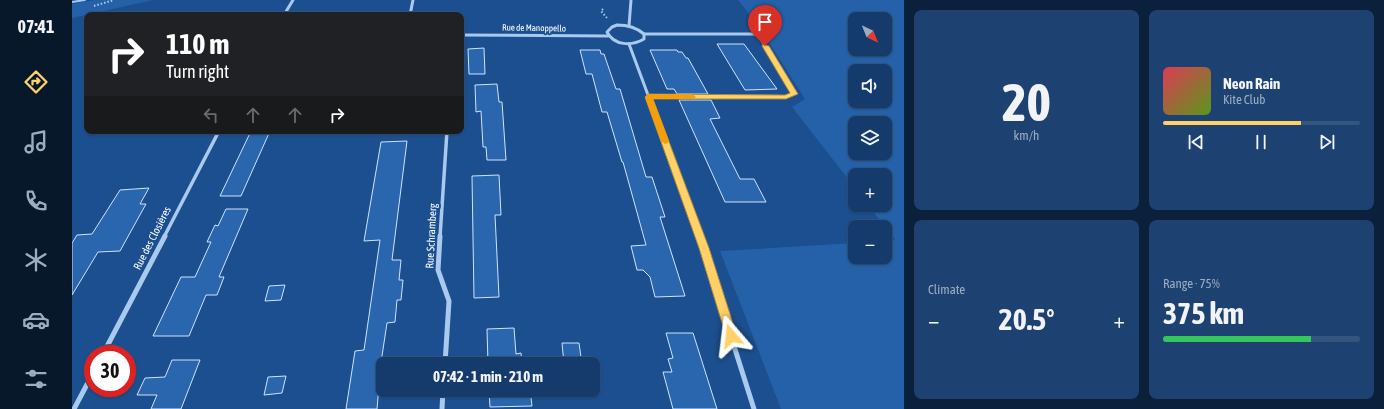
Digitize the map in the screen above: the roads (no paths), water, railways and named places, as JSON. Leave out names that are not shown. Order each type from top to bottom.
[{"type":"street","points":[[286,12],[293,0]]},
{"type":"street","points":[[411,12],[413,0]]},
{"type":"street","points":[[629,26],[631,0]]},
{"type":"street","points":[[644,34],[644,39],[640,42],[629,44],[619,43],[608,36],[607,32],[612,27],[623,25],[640,30],[644,34],[758,34],[794,94],[786,97],[648,97]]},
{"type":"street","name":"Rue de Manoppello","points":[[464,35],[608,36]]},
{"type":"street","points":[[629,44],[704,248],[754,409]]},
{"type":"street","name":"Rue des Closières","points":[[108,345],[217,134]]},
{"type":"street","name":"Rue Schramberg","points":[[445,357],[449,301],[438,270],[447,134]]},
{"type":"street","points":[[74,409],[84,390]]},
{"type":"street","points":[[442,409],[443,397]]},
{"type":"lane","points":[[72,2],[85,0]]}]
